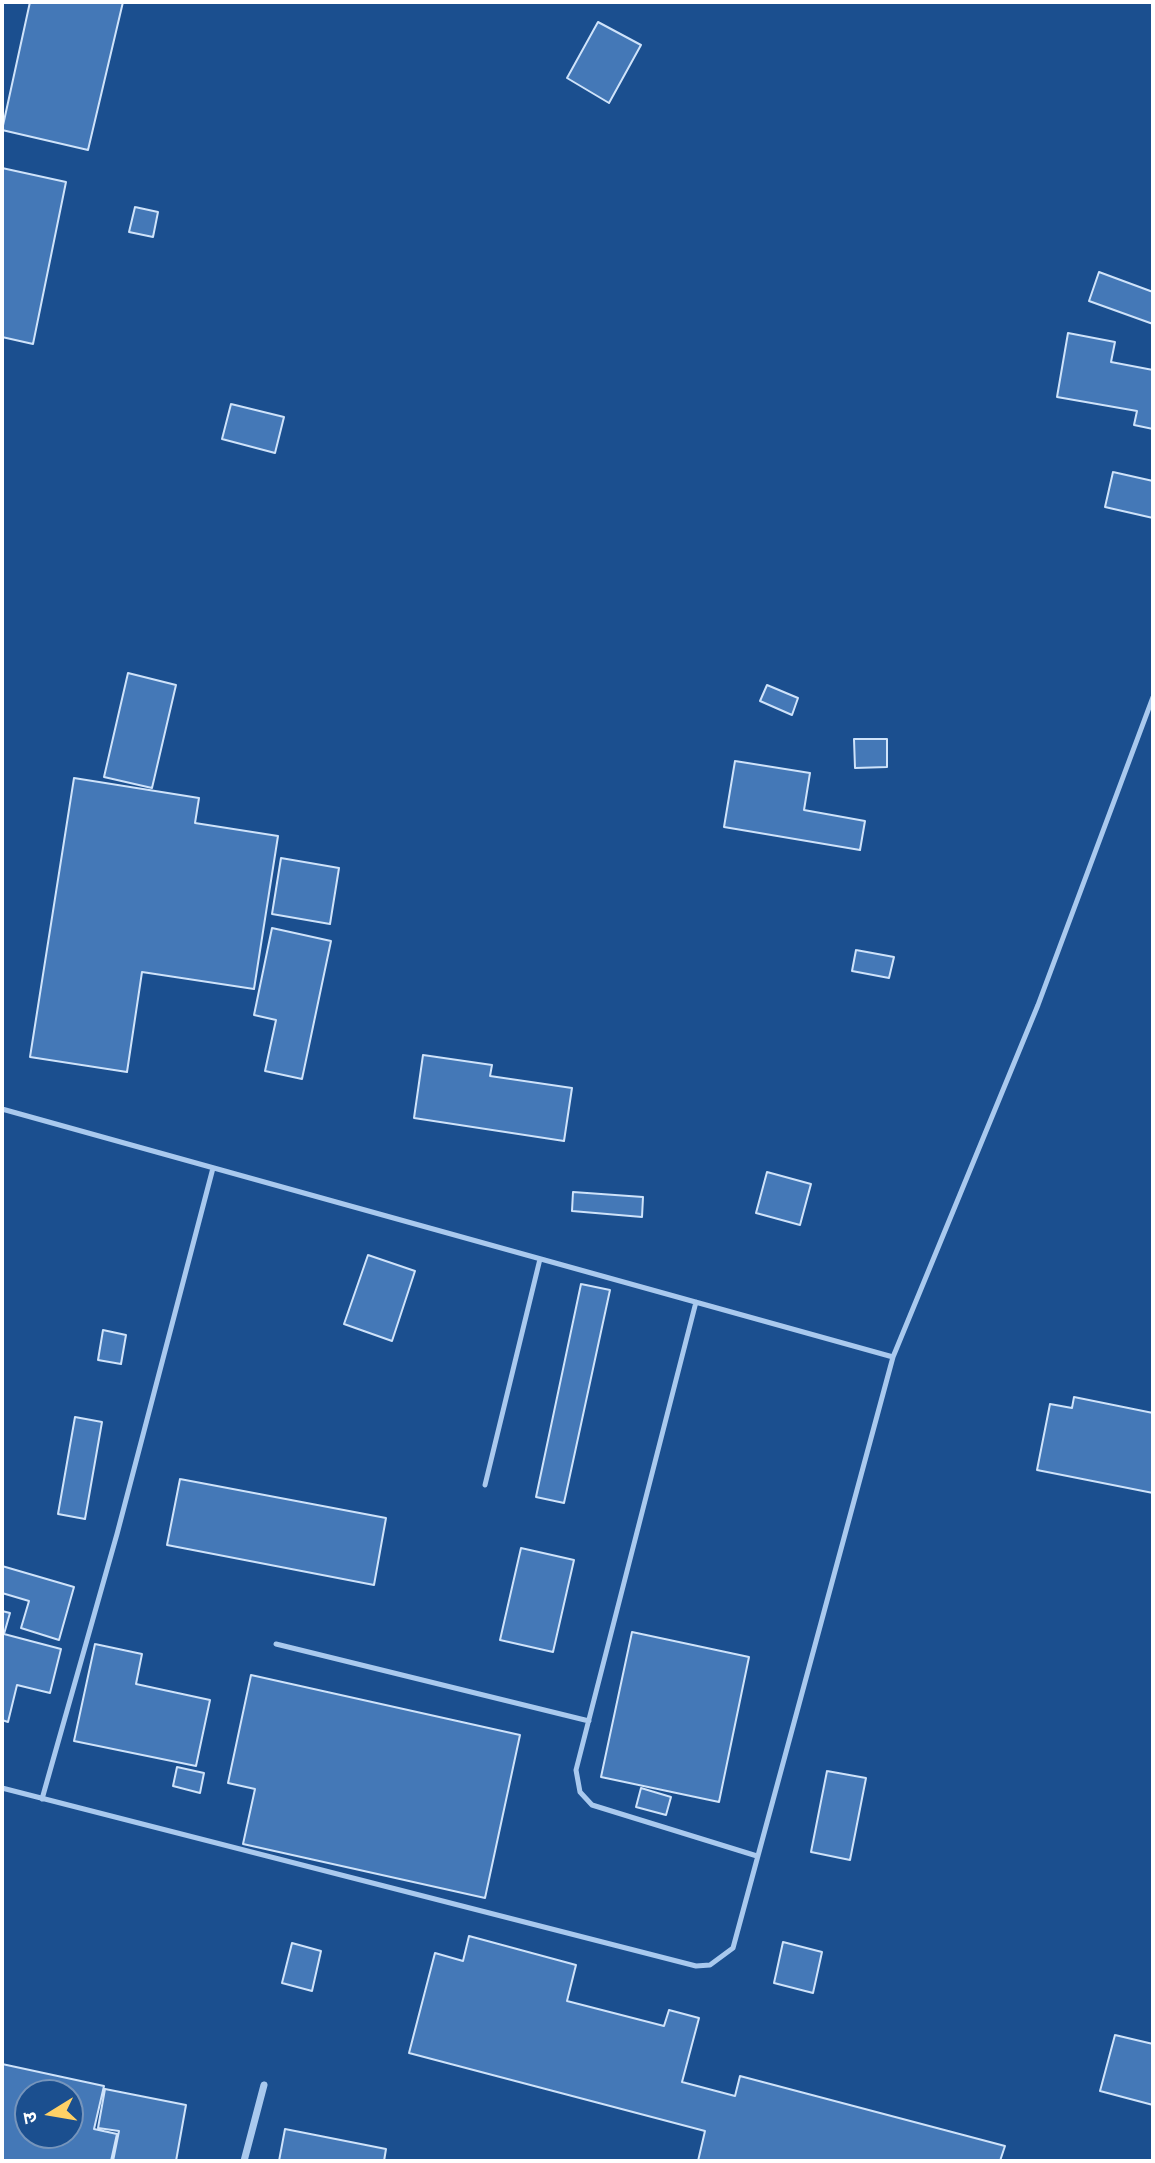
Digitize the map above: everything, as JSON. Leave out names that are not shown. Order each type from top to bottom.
[{"type":"street","points":[[244,2161],[264,2085]]},
{"type":"lane","points":[[2,1788],[696,1966],[710,1965],[733,1948],[893,1357],[1038,1005],[1153,697]]},
{"type":"lane","points":[[2,1109],[893,1357]]},
{"type":"lane","points":[[42,1799],[117,1534],[213,1168]]},
{"type":"lane","points":[[485,1485],[540,1259]]},
{"type":"lane","points":[[696,1303],[576,1770],[580,1792],[592,1805],[757,1856]]},
{"type":"lane","points":[[276,1644],[589,1721]]},
{"type":"building","points":[[30,2],[123,2],[88,150],[2,130]]},
{"type":"building","points":[[598,22],[641,45],[609,103],[567,78]]},
{"type":"building","points":[[2,168],[66,182],[33,344],[2,337]]},
{"type":"building","points":[[135,207],[158,212],[153,237],[129,232]]},
{"type":"building","points":[[1099,272],[1153,292],[1153,324],[1089,301]]},
{"type":"building","points":[[1068,333],[1115,342],[1111,362],[1153,370],[1153,429],[1134,425],[1137,411],[1057,397]]},
{"type":"building","points":[[231,404],[284,417],[275,453],[222,439]]},
{"type":"building","points":[[1113,472],[1153,481],[1153,518],[1105,507]]},
{"type":"building","points":[[128,673],[176,685],[152,788],[104,777]]},
{"type":"building","points":[[767,685],[798,698],[792,715],[760,701]]},
{"type":"building","points":[[854,739],[887,739],[887,767],[855,768]]},
{"type":"building","points":[[735,761],[810,773],[804,810],[865,821],[860,850],[724,827]]},
{"type":"building","points":[[74,778],[199,798],[195,823],[278,836],[254,989],[142,972],[127,1072],[30,1057]]},
{"type":"building","points":[[281,858],[339,868],[330,924],[272,914]]},
{"type":"building","points":[[272,928],[331,941],[302,1079],[265,1071],[276,1020],[254,1015]]},
{"type":"building","points":[[856,950],[894,957],[889,978],[852,971]]},
{"type":"building","points":[[423,1055],[492,1065],[490,1076],[572,1088],[564,1141],[414,1118]]},
{"type":"building","points":[[767,1172],[811,1184],[800,1225],[756,1213]]},
{"type":"building","points":[[573,1192],[643,1197],[642,1217],[572,1211]]},
{"type":"building","points":[[368,1255],[415,1271],[392,1341],[344,1324]]},
{"type":"building","points":[[581,1284],[610,1290],[564,1503],[536,1497]]},
{"type":"building","points":[[103,1330],[126,1335],[121,1364],[98,1360]]},
{"type":"building","points":[[1074,1397],[1153,1413],[1153,1493],[1037,1470],[1050,1404],[1072,1408]]},
{"type":"building","points":[[75,1417],[102,1422],[85,1519],[58,1514]]},
{"type":"building","points":[[180,1479],[386,1518],[374,1585],[167,1545]]},
{"type":"building","points":[[521,1548],[574,1560],[553,1652],[500,1640]]},
{"type":"building","points":[[2,1566],[74,1587],[59,1640],[21,1628],[29,1601],[2,1593]]},
{"type":"building","points":[[2,1611],[10,1613],[4,1634],[61,1649],[50,1693],[17,1685],[8,1722],[2,1720]]},
{"type":"building","points":[[632,1632],[749,1657],[719,1802],[601,1777]]},
{"type":"building","points":[[95,1644],[142,1654],[136,1684],[210,1700],[196,1766],[74,1741]]},
{"type":"building","points":[[251,1675],[520,1735],[485,1898],[243,1844],[255,1789],[228,1783]]},
{"type":"building","points":[[177,1767],[204,1773],[200,1793],[173,1786]]},
{"type":"building","points":[[827,1771],[866,1778],[850,1860],[811,1852]]},
{"type":"building","points":[[641,1788],[671,1797],[666,1815],[636,1807]]},
{"type":"building","points":[[469,1936],[576,1965],[567,2001],[664,2026],[669,2010],[699,2018],[682,2082],[735,2096],[740,2076],[1005,2146],[1000,2161],[698,2161],[705,2131],[409,2053],[435,1953],[463,1961]]},
{"type":"building","points":[[783,1942],[822,1952],[813,1993],[774,1983]]},
{"type":"building","points":[[292,1943],[321,1951],[312,1991],[282,1983]]},
{"type":"building","points":[[1115,2035],[1153,2044],[1153,2105],[1100,2091]]},
{"type":"building","points":[[2,2064],[72,2079],[14,2079],[14,2149],[84,2149],[84,2082],[104,2086],[94,2129],[117,2134],[111,2161],[2,2161]]},
{"type":"building","points":[[105,2089],[186,2105],[176,2161],[113,2161],[119,2131],[98,2128]]},
{"type":"building","points":[[285,2129],[386,2149],[384,2161],[279,2161]]}]
